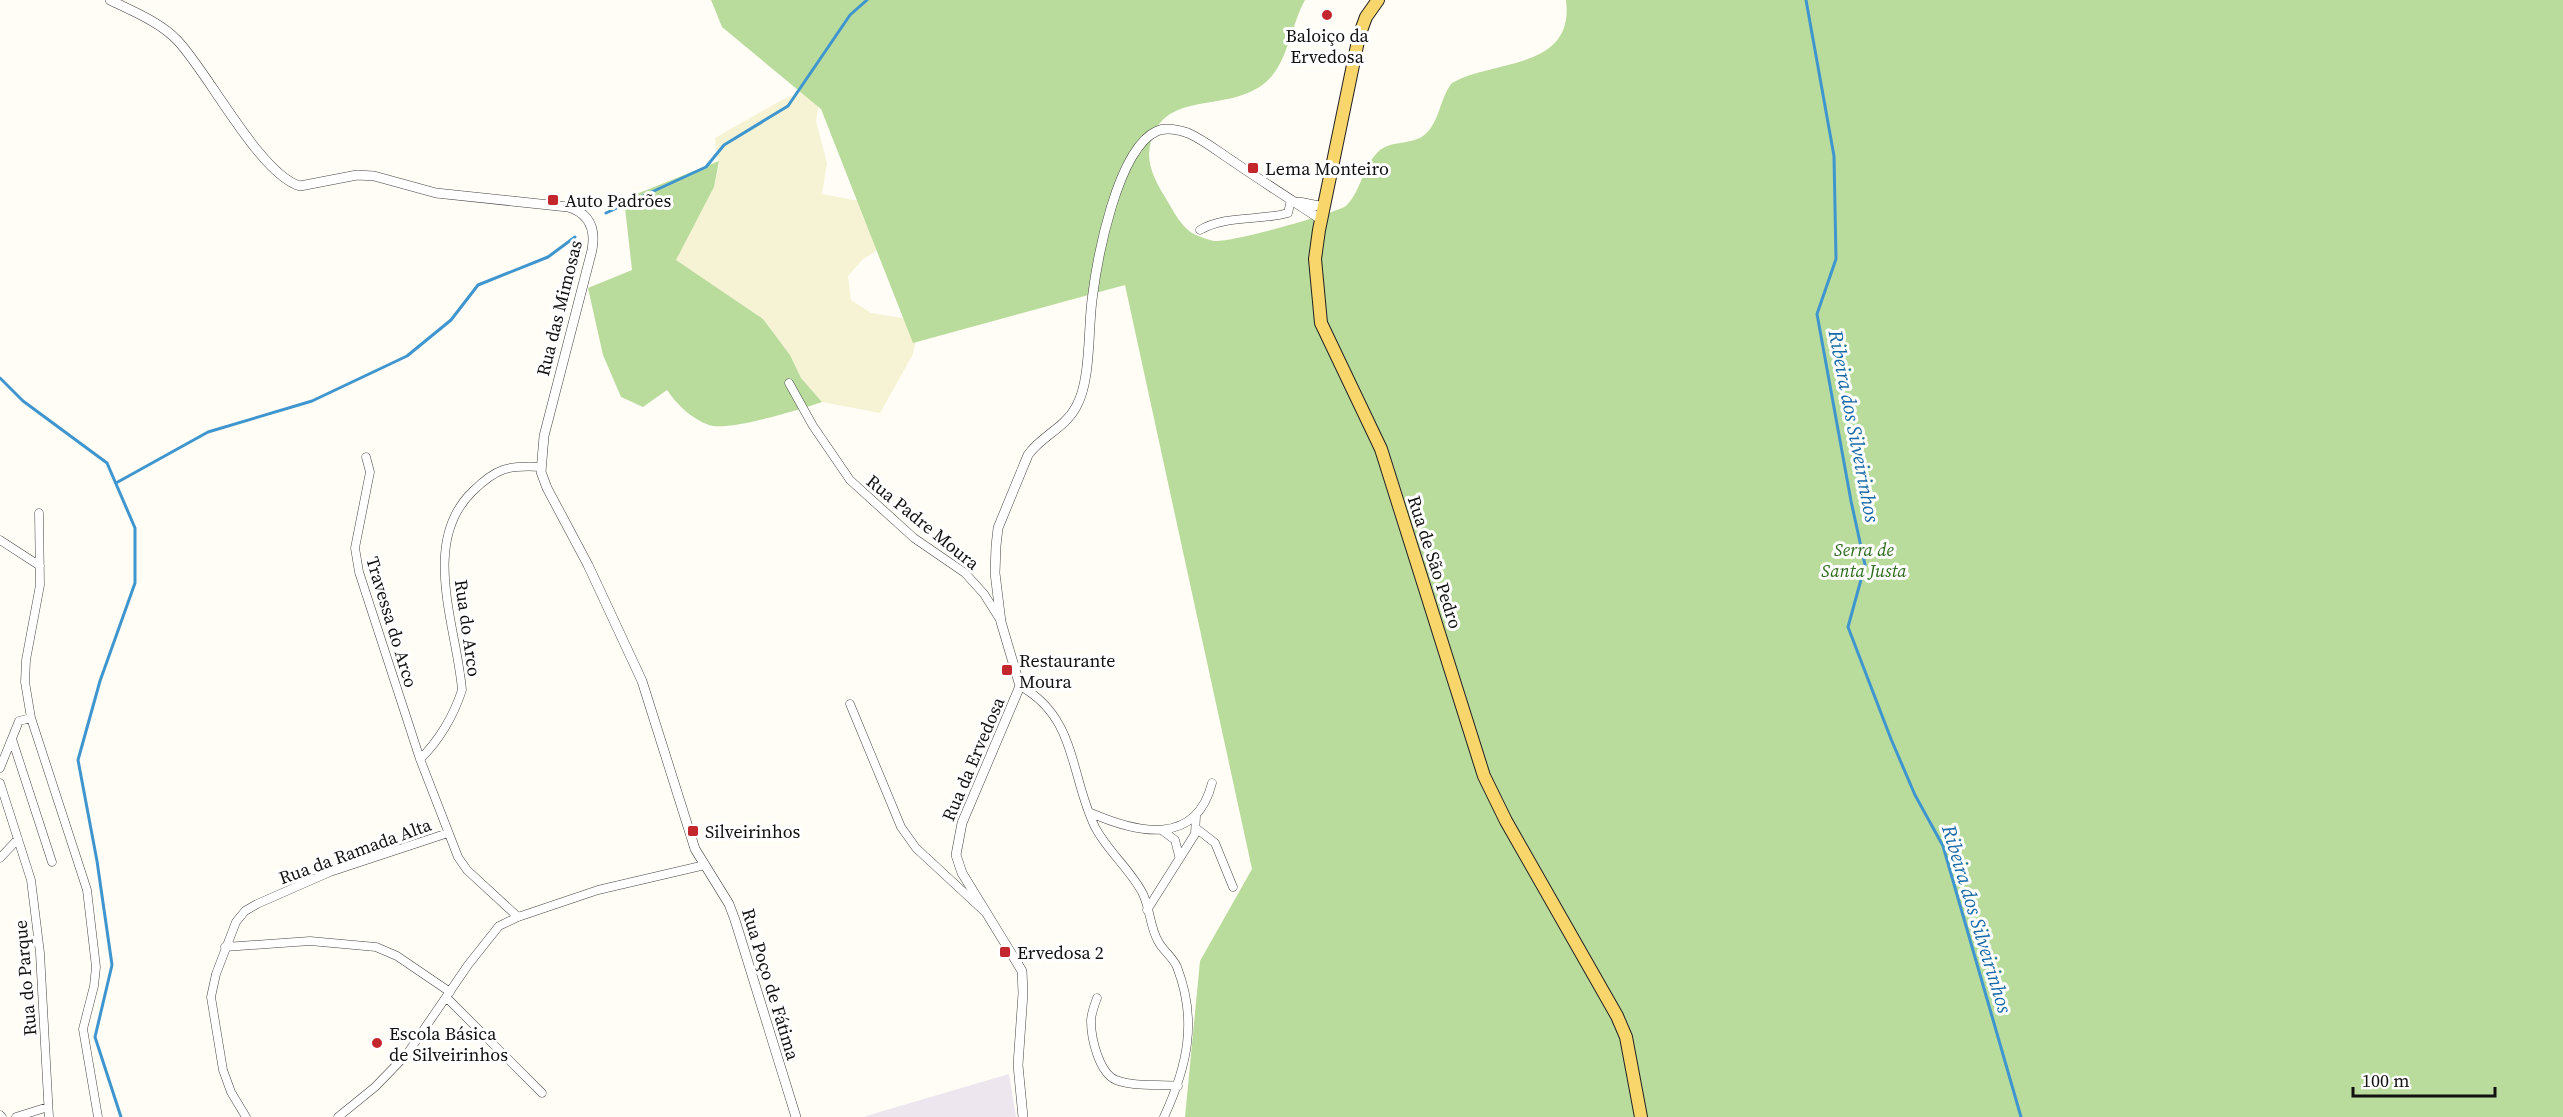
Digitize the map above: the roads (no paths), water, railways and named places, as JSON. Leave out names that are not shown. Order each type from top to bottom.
[{"type":"main road","name":"Rua de São Pedro","points":[[1378,0],[1366,17],[1359,36],[1323,213],[1315,259],[1321,323],[1381,449],[1484,777],[1506,821],[1617,1016],[1628,1047],[1641,1117]]},
{"type":"street","name":"Rua das Mimosas","points":[[110,0],[158,26],[179,41],[246,134],[277,171],[293,184],[300,186],[357,175],[374,176],[436,193],[568,207],[584,214],[592,228],[594,240],[544,436],[541,467],[547,488],[588,565],[642,681],[693,845],[705,865]]},
{"type":"street","name":"Rua da Ervedosa","points":[[1023,1117],[1018,1065],[1023,1002],[1022,971],[962,873],[956,855],[962,823],[1020,686],[1001,622],[995,573],[998,528],[1028,454],[1035,445],[1065,422],[1076,408],[1083,389],[1092,299],[1103,242],[1124,172],[1136,150],[1147,137],[1160,130],[1188,133],[1291,200],[1323,213]]},
{"type":"street","points":[[1200,230],[1211,224],[1271,218],[1288,213],[1291,200]]},
{"type":"street","name":"Rua Padre Moura","points":[[789,383],[813,426],[850,480],[914,538],[965,573],[984,594],[1001,622]]},
{"type":"street","name":"Travessa do Arco","points":[[366,457],[370,472],[355,548],[359,572],[420,759]]},
{"type":"street","name":"Rua do Arco","points":[[420,759],[432,748],[457,705],[462,690],[447,590],[444,553],[449,524],[466,497],[488,476],[506,467],[541,467]]},
{"type":"street","points":[[39,513],[39,595],[26,660],[25,682],[31,718],[87,890],[96,967],[94,987],[83,1029],[98,1117]]},
{"type":"street","points":[[0,540],[40,566]]},
{"type":"street","points":[[1020,686],[1034,694],[1067,736],[1091,813],[1107,848],[1142,893],[1158,942],[1177,965],[1186,1001],[1187,1056],[1178,1086],[1164,1117]]},
{"type":"street","points":[[849,704],[901,827],[921,854],[987,914]]},
{"type":"street","points":[[0,768],[19,721],[31,718]]},
{"type":"street","points":[[12,739],[52,862]]},
{"type":"street","points":[[420,759],[458,857],[467,870],[518,917]]},
{"type":"street","name":"Rua do Parque","points":[[0,783],[31,880],[40,953],[49,1117]]},
{"type":"street","points":[[1091,813],[1138,830],[1163,831],[1196,816],[1209,795],[1212,783]]},
{"type":"street","points":[[1148,910],[1197,829],[1196,816]]},
{"type":"street","points":[[1197,829],[1215,843],[1233,887]]},
{"type":"street","points":[[1163,831],[1175,840],[1179,856]]},
{"type":"street","name":"Rua da Ramada Alta","points":[[246,1117],[231,1092],[223,1070],[211,997],[225,947],[236,922],[245,911],[257,904],[343,867],[448,833]]},
{"type":"street","points":[[0,858],[18,839]]},
{"type":"street","points":[[338,1117],[375,1087],[407,1054],[499,927],[518,917],[598,890],[705,865]]},
{"type":"street","name":"Rua Poço de Fátima","points":[[705,865],[732,912],[796,1117]]},
{"type":"street","points":[[225,947],[310,941],[376,947],[397,956],[448,995],[542,1093]]},
{"type":"street","points":[[1097,998],[1091,1020],[1092,1033],[1103,1066],[1110,1076],[1116,1080],[1132,1083],[1178,1086]]},
{"type":"street","points":[[16,1117],[48,1107]]},
{"type":"waterway","points":[[606,213],[706,167],[724,145],[788,106],[850,15],[867,0]]},
{"type":"waterway","name":"Ribeira dos Silveirinhos","points":[[1806,0],[1834,156],[1836,259],[1817,314],[1865,565],[1848,627],[1915,795],[1943,846],[2021,1117]]},
{"type":"waterway","points":[[116,483],[208,432],[312,401],[407,356],[451,320],[478,285],[548,257],[575,237]]},
{"type":"waterway","points":[[0,378],[23,401],[107,463],[135,528],[135,583],[100,681],[78,760],[97,861],[112,965],[95,1037],[121,1117]]},
{"type":"place","name":"Baloiço da Ervedosa","points":[[1327,15]]},
{"type":"place","name":"Lema Monteiro","points":[[1253,168]]},
{"type":"place","name":"Auto Padrões","points":[[553,200]]},
{"type":"place","name":"Restaurante Moura","points":[[1007,670]]},
{"type":"place","name":"Silveirinhos","points":[[693,831]]},
{"type":"place","name":"Ervedosa 2","points":[[1005,952]]},
{"type":"place","name":"Escola Básica de Silveirinhos","points":[[377,1043]]},
{"type":"park label","name":"Serra de Santa Justa","points":[[1864,559]]}]
